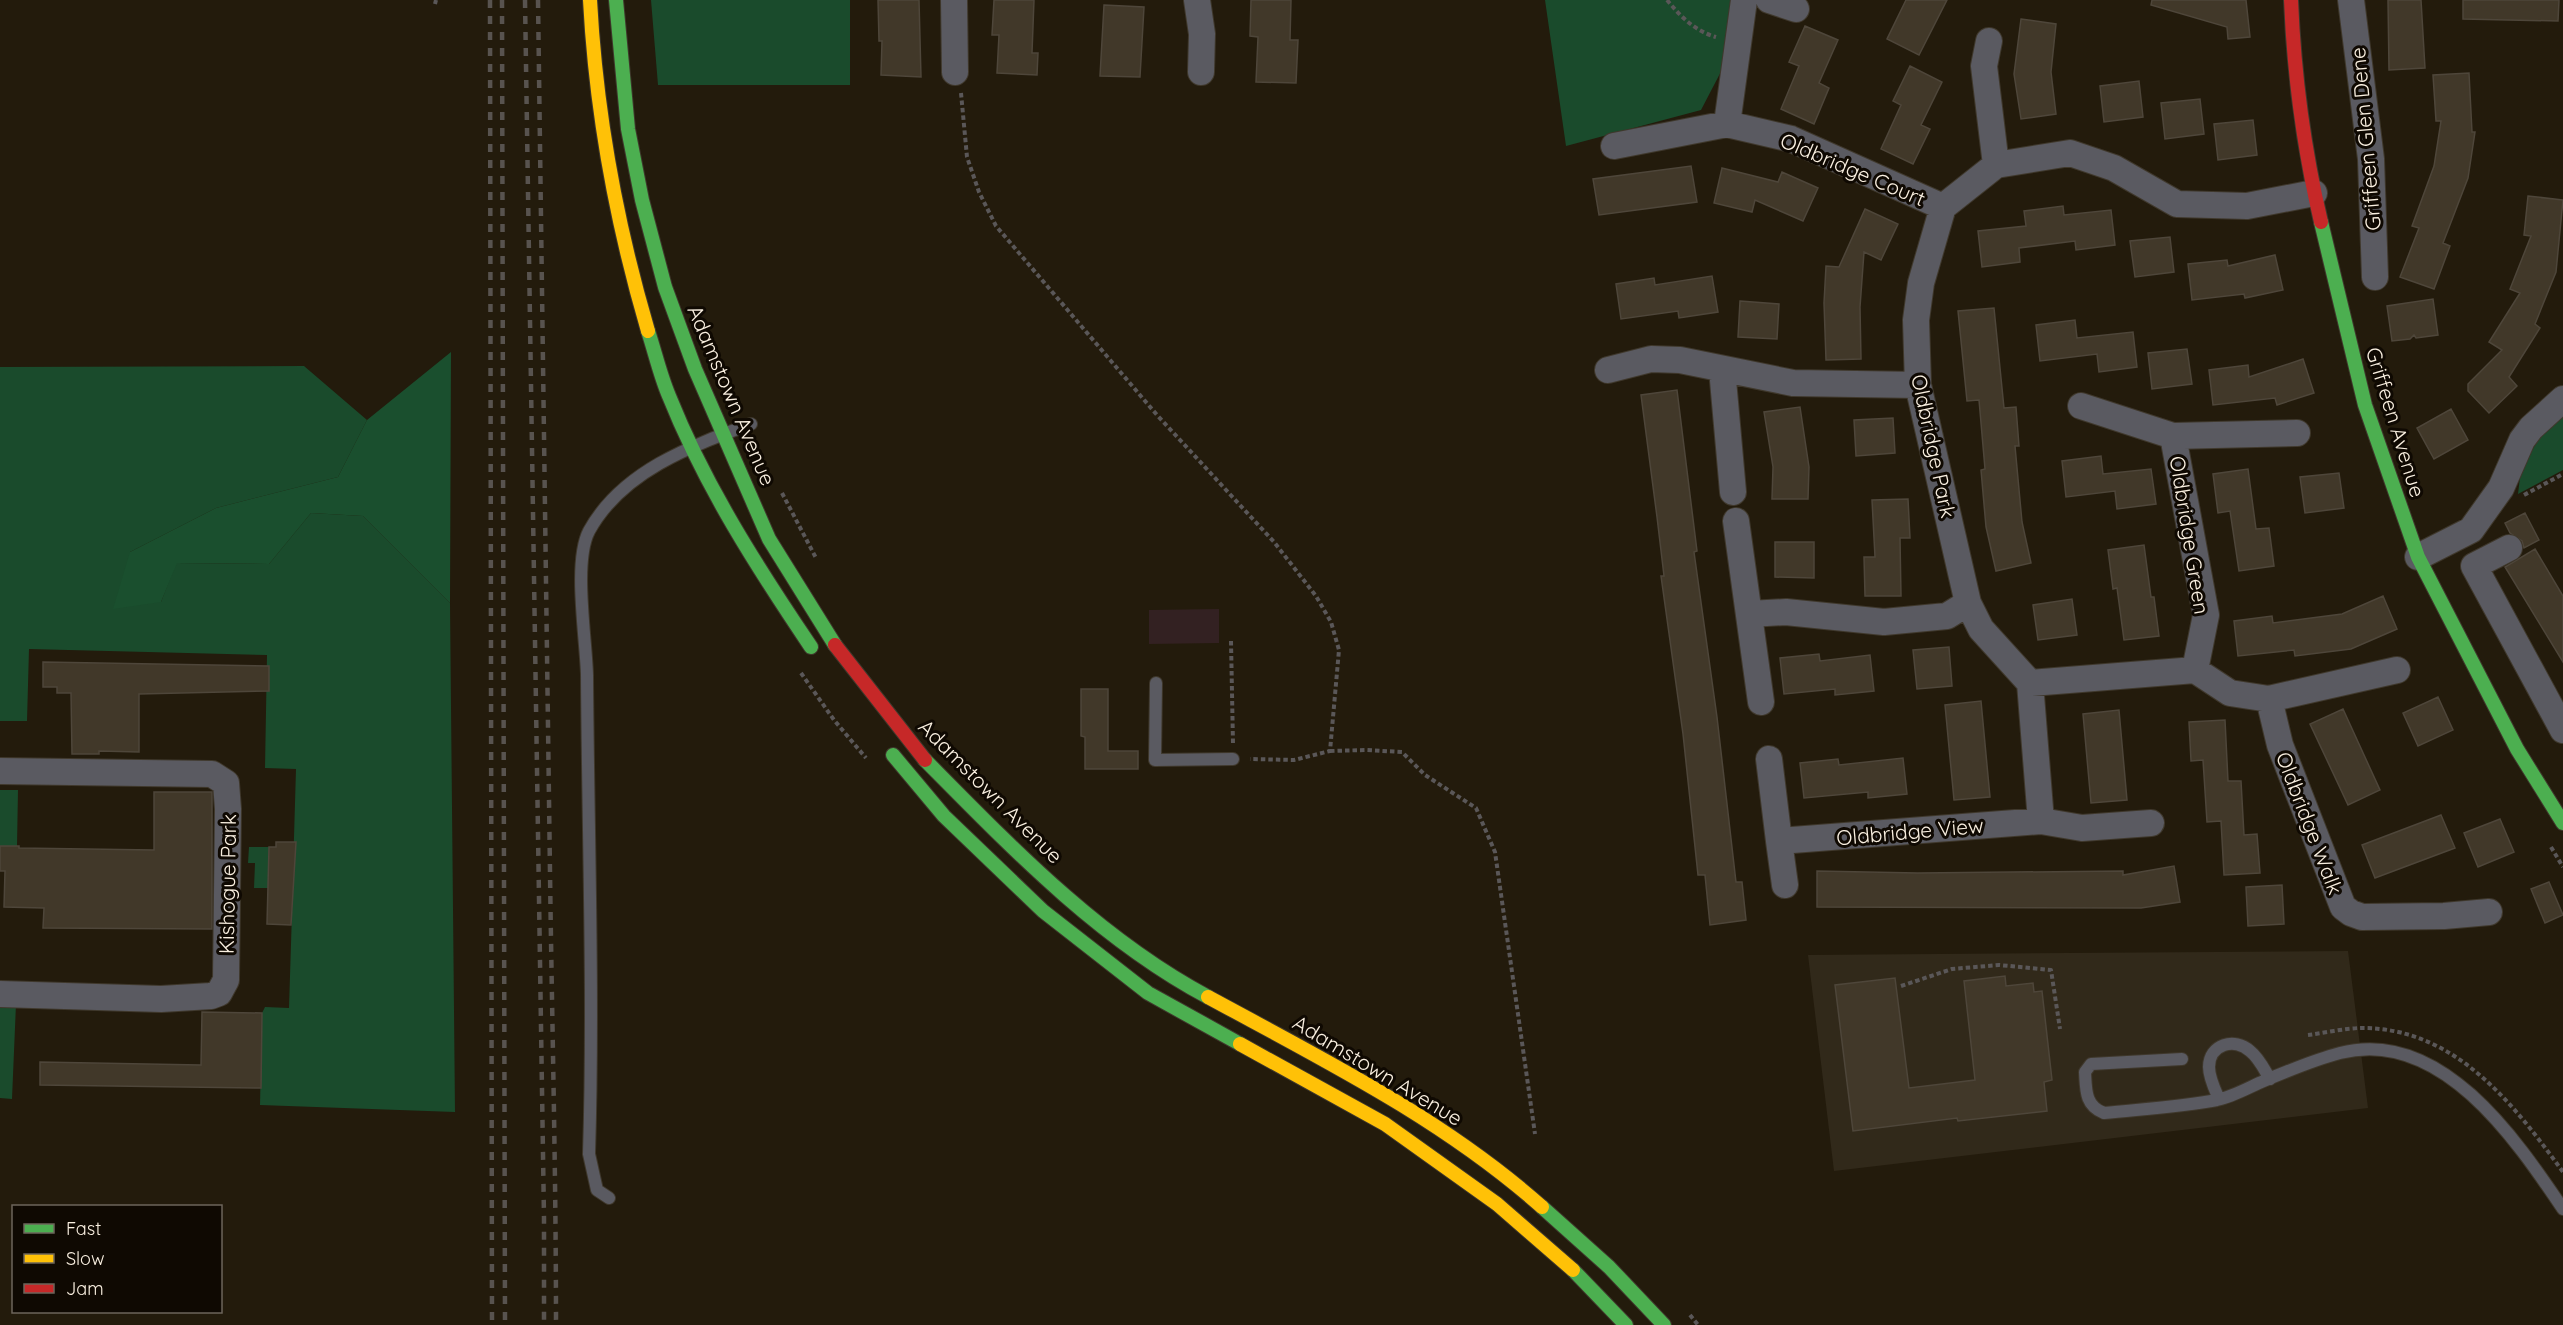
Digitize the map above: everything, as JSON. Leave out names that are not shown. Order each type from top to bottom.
[{"type":"street","points":[[590,0],[605,150],[632,278],[668,392],[721,504],[753,561],[821,661]]},
{"type":"street","name":"Adamstown Avenue","points":[[616,0],[628,129],[642,200],[665,287],[695,369],[770,539],[830,638],[921,756],[1012,848],[1111,934],[1200,993],[1416,1113],[1479,1156],[1527,1194],[1609,1267],[1664,1325]]},
{"type":"street","points":[[954,0],[956,72]]},
{"type":"street","points":[[1197,0],[1202,34],[1201,72]]},
{"type":"street","points":[[1727,124],[1744,0]]},
{"type":"street","points":[[1769,0],[1796,9]]},
{"type":"street","name":"Griffeen Avenue","points":[[2291,0],[2293,48],[2314,193],[2365,405],[2418,557],[2517,749],[2563,824]]},
{"type":"street","name":"Griffeen Glen Dene","points":[[2351,0],[2371,159],[2375,277]]},
{"type":"street","points":[[1989,41],[1984,66],[1996,165]]},
{"type":"street","name":"Oldbridge Court","points":[[1614,146],[1727,124],[1791,139],[1943,207]]},
{"type":"street","points":[[1943,207],[1996,165],[2070,153],[2114,168],[2177,204],[2247,206],[2314,193]]},
{"type":"street","name":"Oldbridge Park","points":[[1943,207],[1921,283],[1917,310],[1918,385],[1968,603],[1981,629],[2030,683]]},
{"type":"street","points":[[1608,370],[1651,359],[1680,360],[1793,383],[1918,385]]},
{"type":"street","points":[[1722,369],[1733,492]]},
{"type":"street","points":[[2418,557],[2471,530],[2501,488],[2522,440],[2531,428],[2563,399]]},
{"type":"street","name":"Oldbridge Green","points":[[2081,406],[2173,436],[2297,434]]},
{"type":"street","name":"Oldbridge Green","points":[[2173,436],[2206,615],[2195,670]]},
{"type":"street","points":[[1736,521],[1761,702]]},
{"type":"street","points":[[2509,548],[2474,566],[2562,727]]},
{"type":"street","points":[[1749,614],[1786,612],[1884,622],[1947,616],[1968,603]]},
{"type":"street","points":[[2041,821],[2030,683],[2195,670],[2230,693],[2269,699],[2397,670]]},
{"type":"street","name":"Oldbridge Walk","points":[[2269,699],[2280,745],[2343,907],[2362,917],[2444,916],[2489,912]]},
{"type":"street","name":"Adamstown Avenue","points":[[884,744],[944,816],[1043,911],[1069,932],[1148,993],[1386,1124],[1497,1204],[1583,1279],[1626,1325]]},
{"type":"street","points":[[1769,759],[1785,885]]},
{"type":"street","name":"Kishogue Park","points":[[0,771],[212,774],[226,783],[228,810],[226,980],[219,993],[211,996],[161,999],[0,994]]},
{"type":"street","name":"Oldbridge View","points":[[1779,841],[2041,821],[2082,828],[2151,823]]},
{"type":"lane","points":[[609,1198],[597,1190],[589,1155],[587,686],[582,561],[588,533],[608,502],[658,464],[751,424]]},
{"type":"lane","points":[[1156,683],[1155,760],[1233,759]]},
{"type":"lane","points":[[2219,1099],[2209,1068],[2211,1056],[2224,1044],[2232,1042],[2249,1049],[2270,1078]]},
{"type":"lane","points":[[2182,1059],[2091,1064],[2085,1072],[2088,1101],[2104,1113],[2219,1099],[2332,1056],[2353,1051],[2383,1050],[2424,1061],[2449,1076],[2474,1098],[2525,1154],[2563,1209]]},
{"type":"path","points":[[1667,0],[1683,19],[1706,34],[1737,44]]},
{"type":"path","points":[[956,72],[961,90],[967,157],[979,192],[996,226],[1157,415],[1274,542],[1316,596],[1331,622],[1339,650],[1330,751]]},
{"type":"path","points":[[776,483],[820,565]]},
{"type":"path","points":[[1232,641],[1233,759],[1294,760],[1330,751],[1402,752],[1425,775],[1476,808],[1495,852],[1535,1134]]},
{"type":"path","points":[[1901,986],[1952,969],[1999,965],[2051,970],[2060,1029]]},
{"type":"path","points":[[1688,1312],[1698,1325]]},
{"type":"shaded area","points":[[1219,609],[1219,643],[1149,644],[1149,610]]},
{"type":"shaded area","points":[[2348,951],[2368,1108],[1834,1171],[1808,955]]},
{"type":"green space","points":[[651,0],[850,0],[850,85],[658,85]]},
{"type":"green space","points":[[1545,0],[1735,0],[1726,62],[1701,110],[1566,146]]},
{"type":"green space","points":[[451,352],[450,603],[363,516],[311,513],[269,564],[177,563],[161,602],[113,609],[130,552],[216,508],[338,477],[367,420]]},
{"type":"green space","points":[[304,366],[367,420],[338,477],[216,508],[130,552],[161,602],[176,563],[269,564],[311,513],[363,516],[450,603],[455,1112],[260,1105],[262,1013],[265,1007],[289,1008],[293,880],[271,888],[254,888],[255,863],[248,863],[249,847],[269,847],[268,870],[293,871],[296,769],[265,768],[267,655],[29,649],[27,721],[0,721],[0,367]]},
{"type":"green space","points":[[2563,416],[2563,470],[2518,494],[2521,469],[2544,430]]},
{"type":"green space","points":[[0,790],[18,790],[17,846],[0,846]]},
{"type":"green space","points":[[0,1004],[16,1004],[12,1099],[0,1098]]},
{"type":"building","points":[[878,0],[919,0],[921,77],[881,75],[882,41],[879,41]]},
{"type":"building","points":[[994,0],[1034,0],[1032,53],[1038,53],[1037,75],[997,73],[999,35],[992,35]]},
{"type":"building","points":[[1251,0],[1291,0],[1290,40],[1298,40],[1296,83],[1256,82],[1258,37],[1250,36]]},
{"type":"building","points":[[1906,0],[1947,0],[1919,55],[1887,39]]},
{"type":"building","points":[[2152,0],[2246,0],[2250,37],[2228,39],[2227,27],[2151,5]]},
{"type":"building","points":[[2388,0],[2421,0],[2425,68],[2389,70]]},
{"type":"building","points":[[2463,0],[2559,0],[2558,21],[2463,19]]},
{"type":"building","points":[[1104,5],[1144,7],[1140,77],[1100,76]]},
{"type":"building","points":[[2021,19],[2056,24],[2051,72],[2056,114],[2021,119],[2014,74]]},
{"type":"building","points":[[1805,26],[1838,40],[1819,83],[1829,88],[1814,124],[1781,109],[1799,66],[1789,62]]},
{"type":"building","points":[[1910,66],[1942,82],[1921,125],[1930,129],[1913,164],[1881,149],[1901,105],[1893,101]]},
{"type":"building","points":[[2469,73],[2472,132],[2475,132],[2468,178],[2443,243],[2450,246],[2434,289],[2400,277],[2419,228],[2412,226],[2434,166],[2441,121],[2436,121],[2433,75]]},
{"type":"building","points":[[2139,81],[2143,117],[2104,122],[2100,86]]},
{"type":"building","points":[[2200,99],[2204,134],[2165,139],[2161,103]]},
{"type":"building","points":[[2253,120],[2257,155],[2218,160],[2214,124]]},
{"type":"building","points":[[1691,166],[1697,202],[1599,215],[1593,179]]},
{"type":"building","points":[[1722,168],[1778,182],[1782,172],[1818,188],[1803,221],[1755,200],[1752,212],[1714,203]]},
{"type":"building","points":[[2528,196],[2563,200],[2556,272],[2535,324],[2540,328],[2509,377],[2517,386],[2489,413],[2468,391],[2468,384],[2502,350],[2489,342],[2520,293],[2510,289],[2531,236],[2524,235]]},
{"type":"building","points":[[2063,206],[2064,215],[2111,210],[2115,245],[2076,250],[2075,241],[2019,248],[2020,262],[1982,267],[1978,231],[2026,226],[2024,211]]},
{"type":"building","points":[[1865,209],[1898,224],[1881,260],[1864,252],[1860,307],[1861,359],[1826,360],[1824,303],[1826,266],[1839,267]]},
{"type":"building","points":[[2170,237],[2174,272],[2135,277],[2130,241]]},
{"type":"building","points":[[2275,255],[2283,290],[2245,298],[2244,294],[2192,300],[2188,264],[2227,260],[2228,266]]},
{"type":"building","points":[[1712,276],[1718,312],[1679,318],[1678,311],[1621,319],[1616,284],[1654,278],[1655,285]]},
{"type":"building","points":[[2433,299],[2438,335],[2416,338],[2414,335],[2410,339],[2392,341],[2387,306]]},
{"type":"building","points":[[1740,301],[1779,304],[1777,339],[1738,337]]},
{"type":"building","points":[[1994,308],[2004,408],[2016,407],[2019,446],[2015,446],[2022,522],[2031,563],[1996,571],[1986,527],[1981,470],[1985,469],[1979,400],[1967,401],[1958,311]]},
{"type":"building","points":[[2075,320],[2077,338],[2133,332],[2137,367],[2099,372],[2097,354],[2040,361],[2036,325]]},
{"type":"building","points":[[2187,349],[2192,384],[2152,389],[2148,353]]},
{"type":"building","points":[[2303,359],[2314,393],[2277,405],[2275,398],[2213,405],[2209,370],[2248,365],[2249,377]]},
{"type":"building","points":[[1677,390],[1697,551],[1694,552],[1717,717],[1736,882],[1742,882],[1746,920],[1710,925],[1705,875],[1698,875],[1641,395]]},
{"type":"building","points":[[1800,407],[1809,467],[1808,499],[1772,499],[1773,467],[1764,412]]},
{"type":"building","points":[[2451,409],[2468,440],[2434,459],[2417,428]]},
{"type":"building","points":[[1893,418],[1895,453],[1856,456],[1854,420]]},
{"type":"building","points":[[2101,456],[2103,474],[2151,469],[2156,504],[2117,509],[2115,491],[2066,497],[2062,461]]},
{"type":"building","points":[[2248,469],[2256,529],[2269,528],[2274,566],[2239,571],[2230,511],[2218,513],[2213,474]]},
{"type":"building","points":[[2339,473],[2344,508],[2305,513],[2300,477]]},
{"type":"building","points":[[1908,499],[1910,538],[1900,538],[1901,596],[1865,596],[1864,557],[1875,557],[1872,500]]},
{"type":"building","points":[[2525,513],[2539,540],[2524,548],[2522,541],[2510,533],[2505,523]]},
{"type":"building","points":[[1775,542],[1814,542],[1814,578],[1775,577]]},
{"type":"building","points":[[2144,545],[2159,636],[2124,640],[2117,588],[2113,589],[2108,550]]},
{"type":"building","points":[[2535,549],[2563,596],[2563,662],[2505,567]]},
{"type":"building","points":[[2383,596],[2397,629],[2351,649],[2295,656],[2294,650],[2238,656],[2234,621],[2272,616],[2273,623],[2342,614]]},
{"type":"building","points":[[2072,599],[2077,635],[2038,640],[2033,605]]},
{"type":"building","points":[[1949,647],[1952,686],[1917,689],[1913,650]]},
{"type":"building","points":[[1819,654],[1820,661],[1870,655],[1874,691],[1835,695],[1835,689],[1784,694],[1780,658]]},
{"type":"building","points":[[43,662],[269,666],[269,691],[139,694],[139,752],[99,751],[99,754],[72,754],[71,693],[57,693],[57,687],[43,687]]},
{"type":"building","points":[[1081,689],[1108,689],[1108,751],[1138,751],[1138,769],[1085,769],[1085,737],[1081,736]]},
{"type":"building","points":[[2438,697],[2453,730],[2418,746],[2403,713]]},
{"type":"building","points":[[1981,701],[1990,797],[1954,800],[1945,705]]},
{"type":"building","points":[[2343,709],[2380,790],[2348,805],[2310,724]]},
{"type":"building","points":[[2119,710],[2127,800],[2091,803],[2083,714]]},
{"type":"building","points":[[2225,720],[2228,781],[2241,781],[2244,835],[2257,834],[2260,873],[2224,875],[2221,821],[2207,822],[2203,760],[2191,761],[2189,722]]},
{"type":"building","points":[[1903,758],[1907,794],[1868,798],[1868,792],[1804,798],[1800,763],[1838,759],[1839,765]]},
{"type":"building","points":[[154,792],[212,792],[212,929],[43,928],[44,908],[4,907],[5,871],[0,871],[0,846],[154,850]]},
{"type":"building","points":[[2441,815],[2455,848],[2375,878],[2362,845]]},
{"type":"building","points":[[2500,819],[2514,852],[2478,867],[2464,833]]},
{"type":"building","points":[[276,842],[296,842],[291,925],[267,924],[269,847],[276,847]]},
{"type":"building","points":[[2174,866],[2180,902],[2141,908],[1817,907],[1817,871],[1918,873],[2123,871],[2123,875]]},
{"type":"building","points":[[2549,882],[2563,915],[2545,923],[2531,889]]},
{"type":"building","points":[[2282,885],[2284,924],[2248,926],[2246,887]]},
{"type":"building","points":[[2005,976],[2006,986],[2033,983],[2034,992],[2042,991],[2052,1080],[2044,1082],[2047,1111],[1958,1121],[1957,1118],[1853,1131],[1835,985],[1895,978],[1909,1088],[1975,1080],[1964,981]]},
{"type":"building","points":[[202,1012],[262,1013],[261,1088],[40,1085],[40,1062],[201,1065]]},
{"type":"railway","points":[[490,0],[492,1325]]},
{"type":"railway","points":[[502,0],[505,1325]]},
{"type":"railway","points":[[525,0],[544,1325]]},
{"type":"railway","points":[[538,0],[556,1325]]},
{"type":"traffic: fast","points":[[616,0],[628,129],[642,200],[665,287],[695,369],[769,539],[835,645]]},
{"type":"traffic: fast","points":[[2321,222],[2365,405],[2418,557],[2517,749],[2563,823]]},
{"type":"traffic: fast","points":[[648,331],[666,388],[699,462],[733,525],[811,647]]},
{"type":"traffic: fast","points":[[893,755],[944,816],[1043,911],[1148,993],[1240,1044]]},
{"type":"traffic: fast","points":[[925,760],[990,826],[1093,919],[1168,974],[1208,997]]},
{"type":"traffic: fast","points":[[1542,1207],[1609,1267],[1664,1325]]},
{"type":"traffic: fast","points":[[1573,1270],[1626,1325]]},
{"type":"traffic: slow","points":[[590,0],[597,84],[609,167],[626,249],[648,331]]},
{"type":"traffic: slow","points":[[1208,997],[1339,1068],[1423,1118],[1504,1175],[1542,1207]]},
{"type":"traffic: slow","points":[[1240,1044],[1385,1124],[1497,1204],[1573,1270]]},
{"type":"traffic: jam","points":[[2291,0],[2301,112],[2321,222]]},
{"type":"traffic: jam","points":[[835,645],[925,760]]}]
